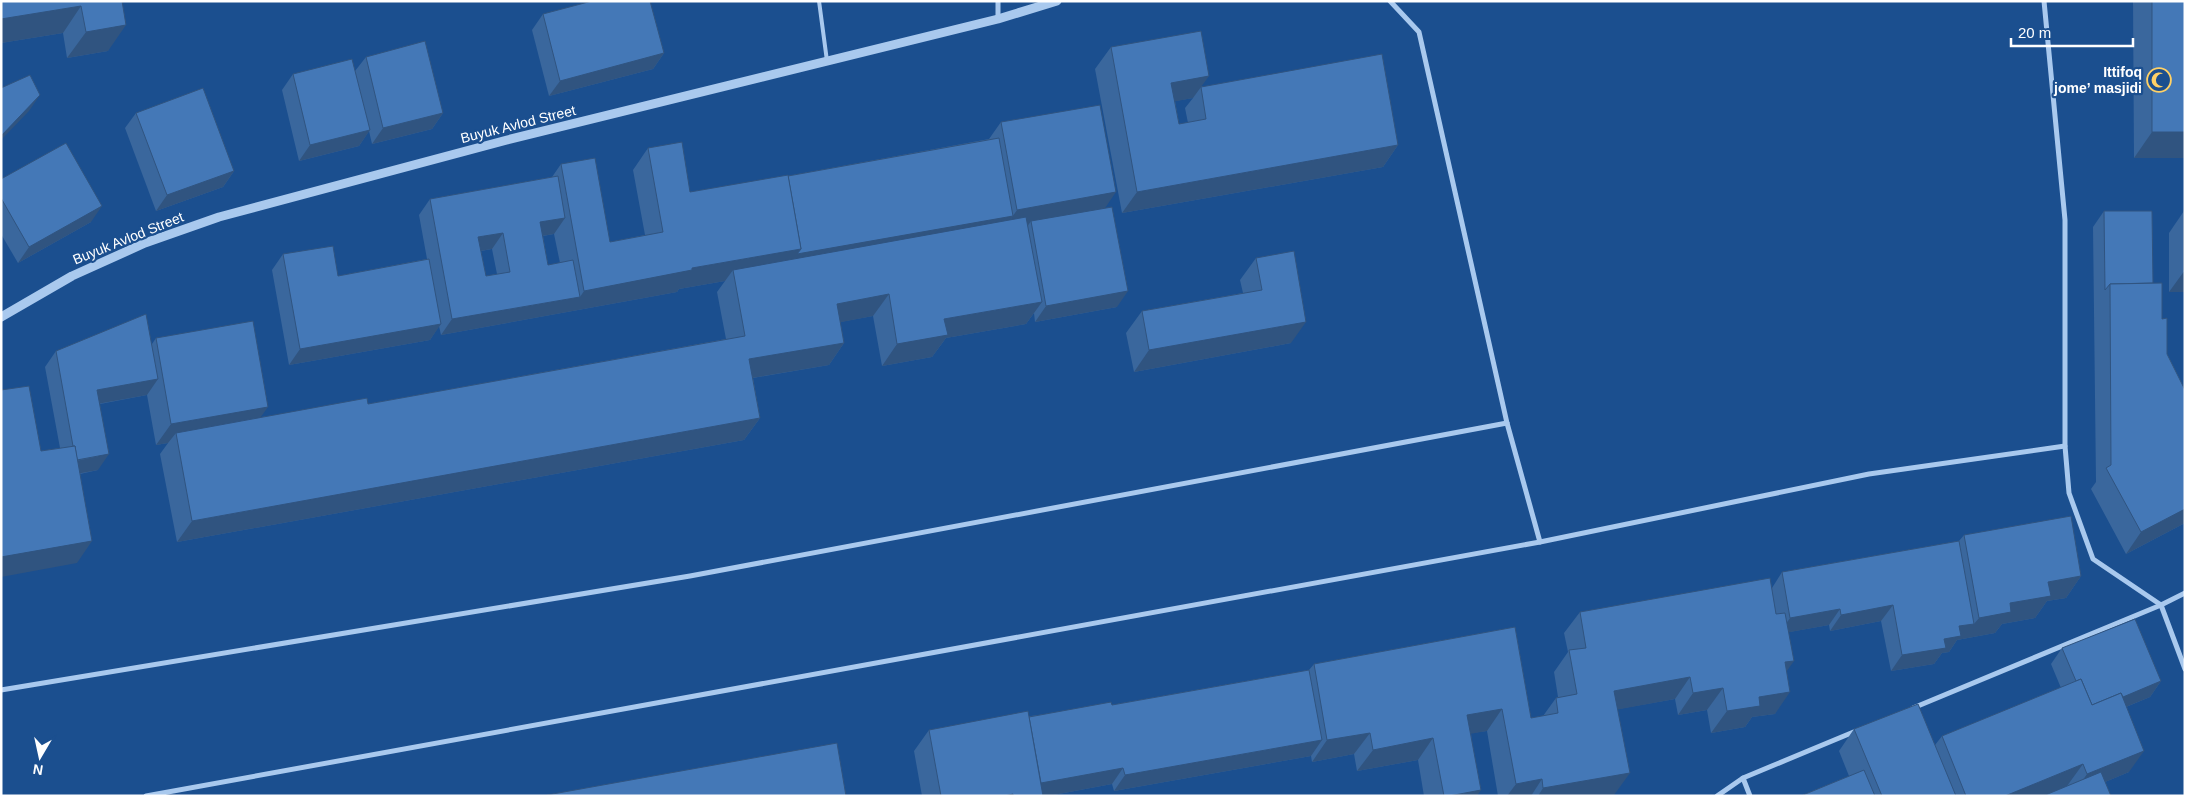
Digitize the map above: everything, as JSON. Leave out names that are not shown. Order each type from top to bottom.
[{"type":"street","points":[[998,1],[998,19]]},
{"type":"street","name":"Buyuk Avlod Street","points":[[1,316],[72,276],[145,243],[219,217],[507,140],[998,19],[1057,1]]},
{"type":"street","points":[[1390,1],[1419,32],[1507,423],[1540,542]]},
{"type":"street","points":[[2044,1],[2065,220],[2065,446],[2069,493],[2093,559],[2161,605],[2185,670]]},
{"type":"street","points":[[1,690],[690,576],[1507,423]]},
{"type":"street","points":[[146,796],[1540,542],[1869,474],[2065,446]]},
{"type":"street","points":[[1907,710],[2161,605],[2185,593]]},
{"type":"street","points":[[1716,796],[1743,778],[1861,729]]},
{"type":"street","points":[[1743,778],[1750,796]]},
{"type":"lane","points":[[819,1],[827,61]]},
{"type":"building","points":[[1,1],[122,1],[126,25],[86,32],[81,6],[1,19]]},
{"type":"building","points":[[592,1],[650,1],[664,53],[560,81],[543,14]]},
{"type":"building","points":[[2152,1],[2185,1],[2185,132],[2152,132]]},
{"type":"building","points":[[1201,31],[1209,76],[1171,83],[1179,124],[1206,119],[1201,87],[1382,54],[1398,145],[1137,192],[1111,47]]},
{"type":"building","points":[[425,41],[443,113],[383,128],[366,57]]},
{"type":"building","points":[[352,59],[370,130],[310,145],[293,74]]},
{"type":"building","points":[[30,75],[40,95],[1,136],[1,88]]},
{"type":"building","points":[[203,88],[234,171],[167,195],[136,113]]},
{"type":"building","points":[[1100,105],[1116,192],[1017,210],[1001,122]]},
{"type":"building","points":[[999,138],[1013,216],[797,254],[801,249],[788,176]]},
{"type":"building","points":[[682,142],[690,192],[788,175],[801,249],[692,268],[692,270],[584,291],[561,164],[595,158],[610,242],[663,232],[648,148]]},
{"type":"building","points":[[66,143],[102,206],[29,247],[1,198],[1,179]]},
{"type":"building","points":[[558,176],[565,218],[540,222],[548,265],[573,260],[580,297],[452,319],[430,199]],"holes":[[[503,233],[510,272],[486,276],[478,237]]]},
{"type":"building","points":[[1112,207],[1128,291],[1046,306],[1031,221]]},
{"type":"building","points":[[2104,211],[2152,211],[2153,283],[2110,284],[2105,290]]},
{"type":"building","points":[[2185,211],[2185,270],[2184,270]]},
{"type":"building","points":[[1026,217],[1042,302],[944,319],[948,335],[897,344],[889,294],[837,304],[844,343],[749,359],[760,418],[192,521],[176,433],[367,398],[368,404],[745,336],[733,270]]},
{"type":"building","points":[[333,246],[338,276],[429,259],[441,324],[300,349],[283,254]]},
{"type":"building","points":[[1294,251],[1306,322],[1149,350],[1142,311],[1262,290],[1256,258]]},
{"type":"building","points":[[2162,283],[2162,319],[2167,318],[2167,354],[2185,390],[2185,509],[2141,532],[2106,468],[2111,465],[2110,284]]},
{"type":"building","points":[[146,314],[158,379],[97,390],[109,454],[77,460],[56,351]]},
{"type":"building","points":[[253,321],[268,407],[171,424],[156,338]]},
{"type":"building","points":[[29,386],[41,451],[75,446],[92,541],[1,557],[1,390]]},
{"type":"building","points":[[2071,516],[2081,576],[2048,582],[2051,596],[2010,603],[2011,612],[1979,618],[1964,535]]},
{"type":"building","points":[[1959,541],[1974,624],[1959,626],[1961,636],[1944,639],[1946,648],[1902,655],[1893,605],[1841,615],[1840,609],[1790,618],[1782,572]]},
{"type":"building","points":[[1770,578],[1776,614],[1785,613],[1794,661],[1785,662],[1790,692],[1759,697],[1760,706],[1727,711],[1723,688],[1693,693],[1690,677],[1614,691],[1630,773],[1543,788],[1542,779],[1516,784],[1502,709],[1467,715],[1481,790],[1449,796],[1444,796],[1433,738],[1373,750],[1370,733],[1327,740],[1314,664],[1515,627],[1531,718],[1558,713],[1556,698],[1577,694],[1569,650],[1586,648],[1580,612]]},
{"type":"building","points":[[2135,619],[2161,681],[2123,697],[2121,693],[2092,705],[2081,679],[2076,681],[2062,648]]},
{"type":"building","points":[[1309,670],[1322,740],[1125,775],[1123,768],[1041,783],[1029,717],[1111,702],[1112,705]]},
{"type":"building","points":[[2081,679],[2092,705],[2121,693],[2144,751],[2087,774],[2083,764],[2005,796],[1966,796],[1942,736]]},
{"type":"building","points":[[1918,704],[1956,796],[1882,796],[1854,729]]},
{"type":"building","points":[[1028,711],[1043,796],[1013,796],[1013,794],[1005,796],[941,796],[929,730]]},
{"type":"building","points":[[837,743],[846,796],[547,796],[547,795]]},
{"type":"building","points":[[1864,770],[1875,796],[1803,796],[1803,795]]},
{"type":"building","points":[[2101,772],[2111,796],[2043,796]]},
{"type":"place","name":"Ittifoq jome’ masjidi","points":[[2159,80]]}]
